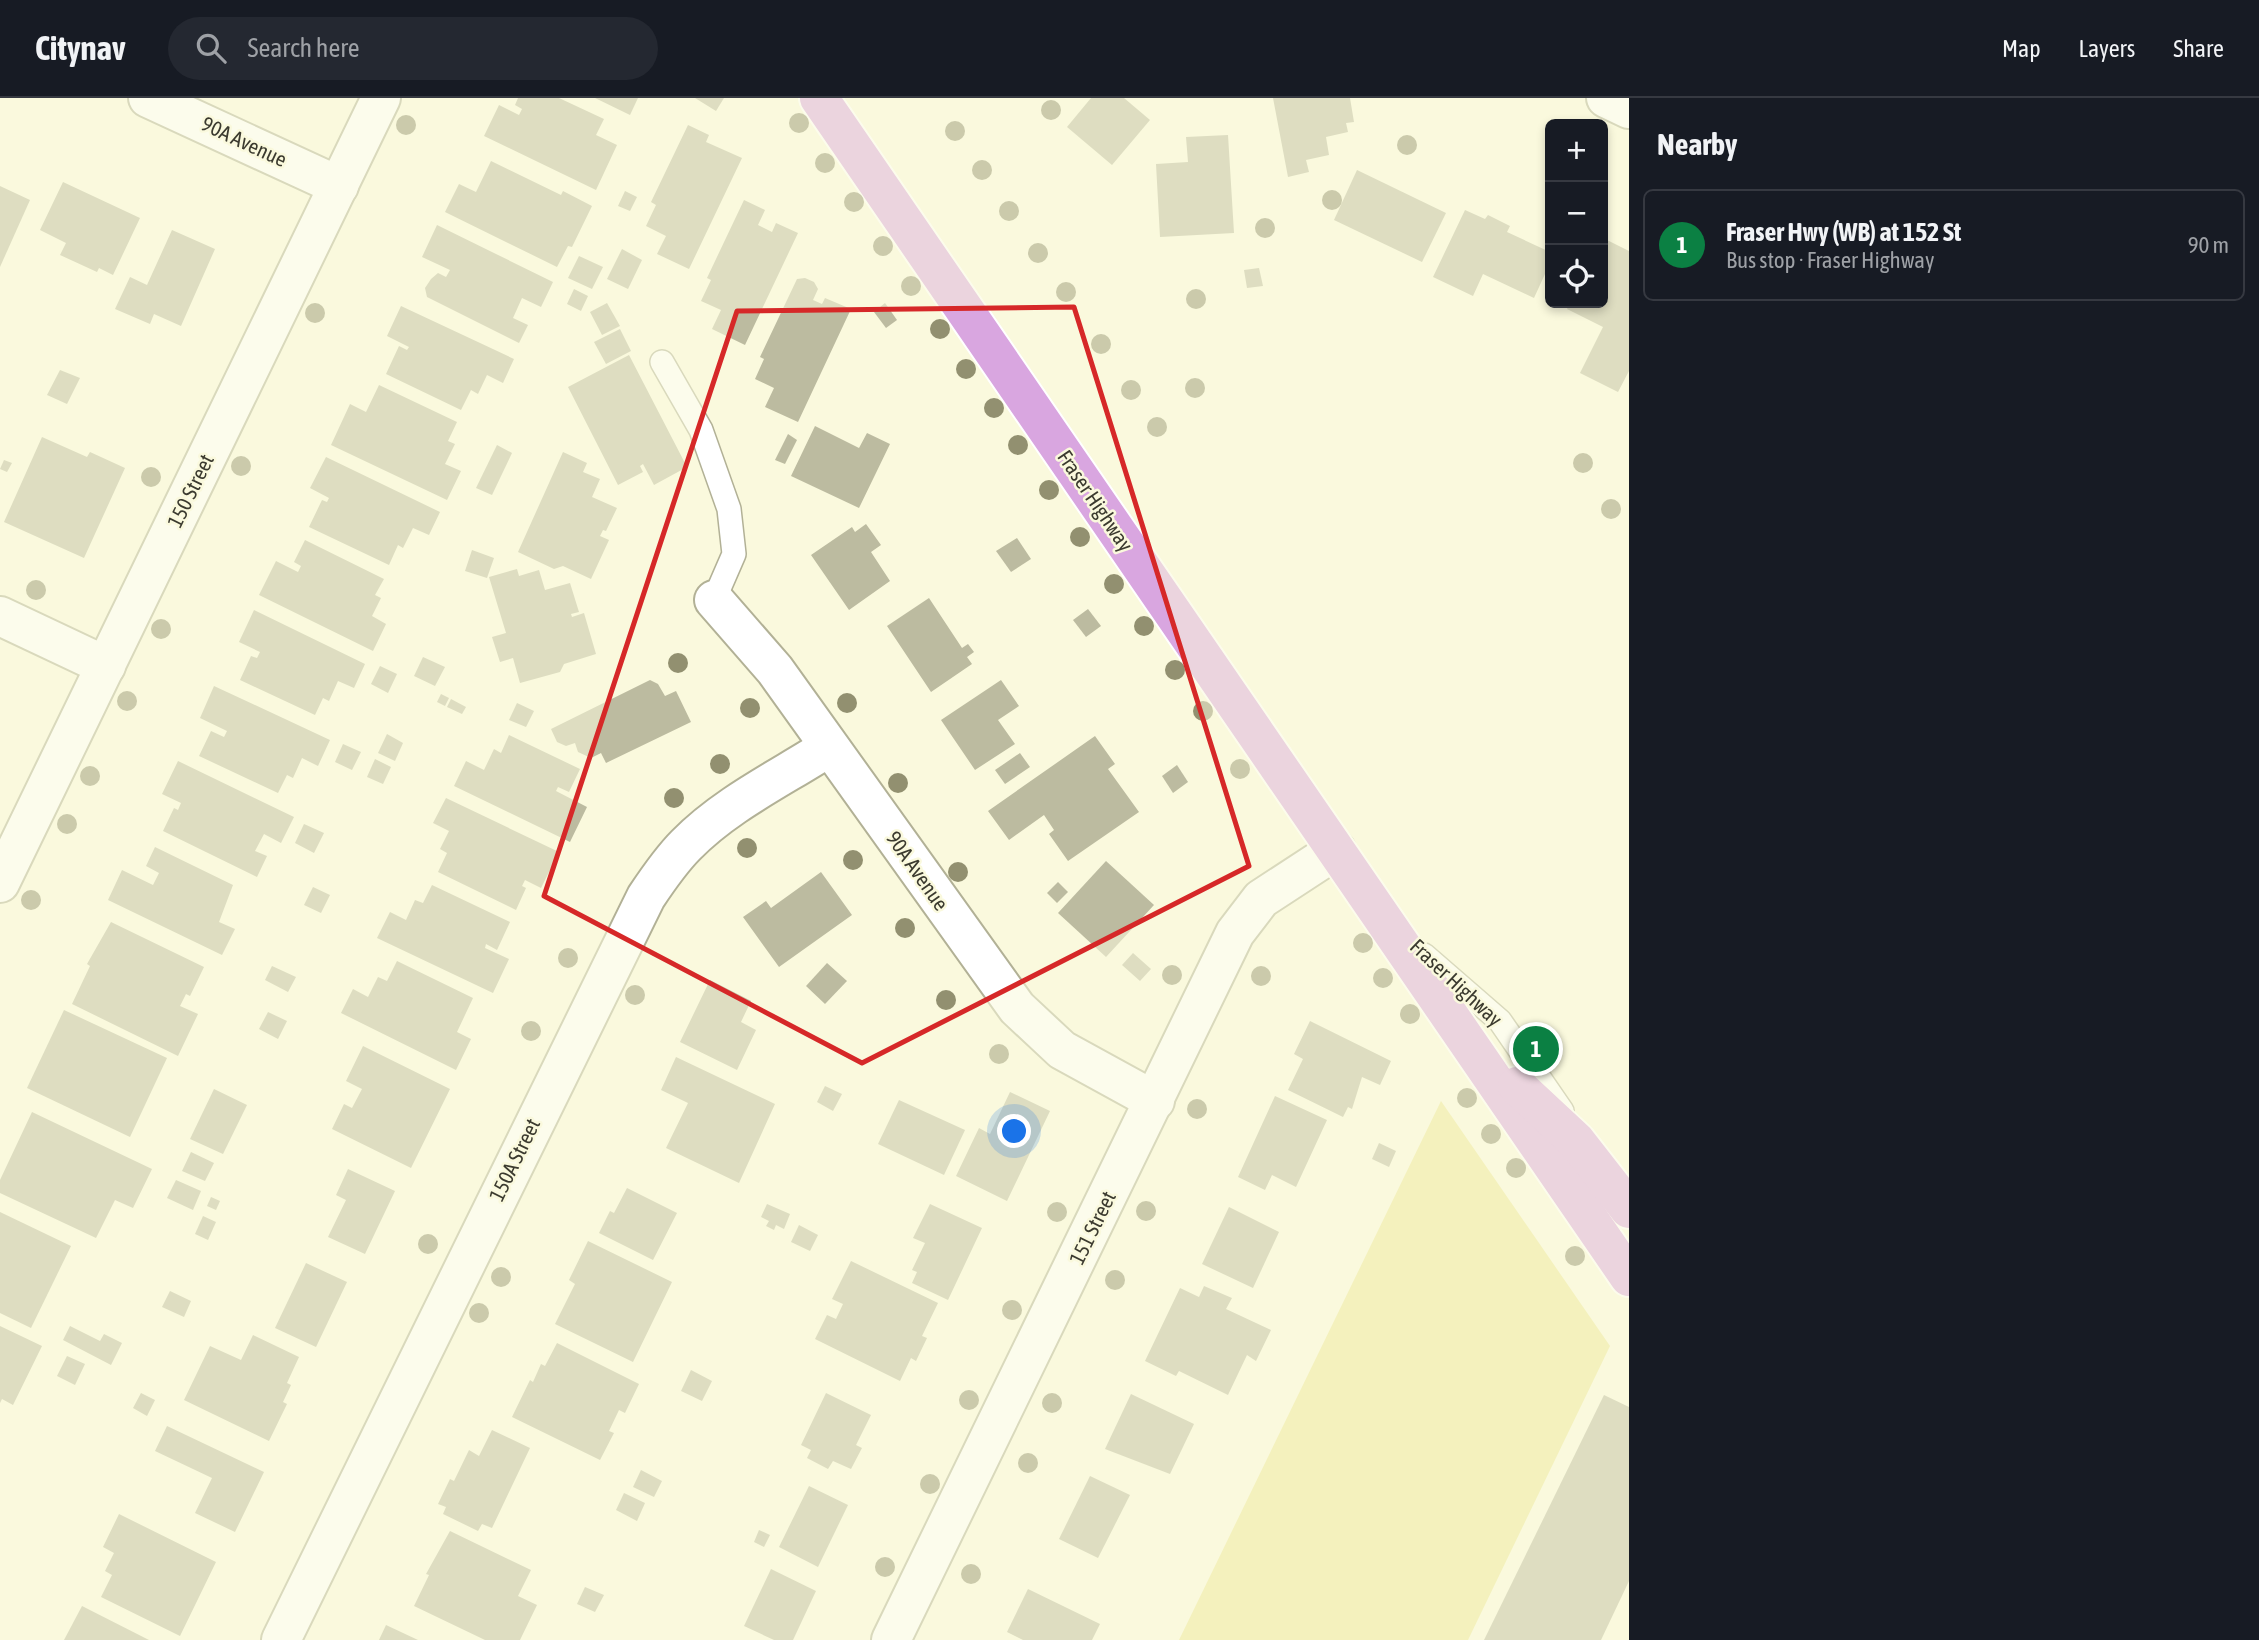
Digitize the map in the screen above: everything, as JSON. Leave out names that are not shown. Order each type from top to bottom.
[{"type":"main road","name":"Fraser Highway","points":[[819,98],[1629,1277]]},
{"type":"main road","name":"Fraser Highway","points":[[1467,1040],[1576,1141],[1619,1195]]},
{"type":"street","name":"90A Avenue","points":[[148,98],[339,186]]},
{"type":"street","name":"150 Street","points":[[0,883],[381,98]]},
{"type":"street","points":[[1606,98],[1629,109]]},
{"type":"street","name":"90A Avenue","points":[[714,600],[775,670],[1017,1008],[1062,1050],[1155,1101]]},
{"type":"street","points":[[0,616],[106,666]]},
{"type":"street","name":"150A Street","points":[[281,1640],[646,897],[686,845],[713,822],[829,747]]},
{"type":"street","name":"151 Street","points":[[891,1640],[1235,933],[1261,899],[1336,850]]},
{"type":"lane","points":[[663,362],[701,429],[729,509],[734,554],[714,600]]},
{"type":"lane","name":"Fraser Highway","points":[[1372,903],[1438,969],[1500,1021],[1619,1195]]},
{"type":"highlighted area","points":[[1074,307],[1249,866],[862,1063],[544,896],[737,311]]},
{"type":"shaded area","points":[[1441,1101],[1610,1346],[1468,1640],[1179,1640]]},
{"type":"building","points":[[518,98],[559,98],[604,119],[596,135],[617,145],[596,190],[484,136],[499,105],[519,115],[522,109],[515,105]]},
{"type":"building","points":[[595,98],[638,98],[630,115]]},
{"type":"building","points":[[695,98],[724,98],[716,111]]},
{"type":"building","points":[[1091,98],[1124,98],[1150,120],[1112,165],[1067,127]]},
{"type":"building","points":[[1273,98],[1350,98],[1354,122],[1346,123],[1348,132],[1326,137],[1329,155],[1306,160],[1309,172],[1288,177]]},
{"type":"building","points":[[688,125],[709,135],[706,142],[742,158],[689,269],[657,254],[666,236],[646,226],[656,205],[651,202]]},
{"type":"building","points":[[1228,135],[1234,233],[1160,237],[1156,164],[1188,162],[1186,137]]},
{"type":"building","points":[[491,161],[561,195],[563,191],[592,206],[572,247],[568,246],[557,267],[445,212],[459,184],[476,192]]},
{"type":"building","points":[[1357,170],[1446,213],[1422,262],[1334,220]]},
{"type":"building","points":[[63,182],[140,218],[113,275],[99,268],[97,272],[60,255],[66,243],[40,230]]},
{"type":"building","points":[[0,186],[30,200],[0,267]]},
{"type":"building","points":[[625,191],[637,197],[630,211],[618,206]]},
{"type":"building","points":[[744,200],[765,210],[758,225],[772,232],[776,223],[798,233],[745,345],[712,329],[721,310],[701,301],[711,280],[707,278]]},
{"type":"building","points":[[1465,210],[1485,219],[1488,215],[1510,226],[1507,232],[1545,250],[1545,274],[1534,298],[1483,274],[1473,296],[1433,277]]},
{"type":"building","points":[[437,225],[553,282],[541,307],[522,298],[513,318],[528,325],[519,343],[427,297],[425,288],[431,279],[438,273],[446,277],[450,270],[422,257]]},
{"type":"building","points":[[172,230],[215,249],[181,326],[154,314],[150,324],[115,309],[130,277],[147,285]]},
{"type":"building","points":[[1608,240],[1629,251],[1629,371],[1618,392],[1580,373],[1603,327],[1567,309],[1608,308]]},
{"type":"building","points":[[622,249],[642,260],[628,289],[607,279]]},
{"type":"building","points":[[579,256],[603,267],[592,289],[568,278]]},
{"type":"building","points":[[1259,268],[1263,286],[1247,288],[1244,270]]},
{"type":"building","points":[[805,278],[814,282],[818,289],[813,300],[822,304],[825,298],[851,309],[798,422],[765,407],[774,388],[755,379],[764,359],[760,357],[797,279]]},
{"type":"building","points":[[574,289],[588,296],[581,311],[567,304]]},
{"type":"building","points":[[607,303],[620,326],[602,335],[590,312]]},
{"type":"building","points":[[885,303],[897,320],[886,328],[874,312]]},
{"type":"building","points":[[401,306],[514,359],[503,383],[487,375],[478,394],[471,390],[461,410],[386,374],[399,346],[407,350],[409,347],[387,336]]},
{"type":"building","points":[[620,329],[631,351],[606,364],[594,342]]},
{"type":"building","points":[[629,355],[687,467],[654,485],[643,464],[640,466],[643,472],[618,485],[568,387]]},
{"type":"building","points":[[60,370],[80,378],[67,404],[47,395]]},
{"type":"building","points":[[379,385],[457,422],[448,441],[455,444],[445,464],[461,471],[447,500],[331,445],[350,404],[366,412]]},
{"type":"building","points":[[815,426],[859,448],[867,433],[890,444],[859,508],[791,476]]},
{"type":"building","points":[[788,434],[797,440],[785,464],[775,460]]},
{"type":"building","points":[[42,437],[87,457],[90,452],[125,468],[84,558],[4,522]]},
{"type":"building","points":[[497,445],[512,453],[492,495],[476,488]]},
{"type":"building","points":[[563,452],[587,463],[583,472],[600,479],[592,497],[617,508],[606,531],[603,530],[600,536],[609,540],[591,579],[563,566],[554,569],[518,552]]},
{"type":"building","points":[[326,457],[440,512],[429,535],[413,528],[403,548],[398,545],[389,565],[309,527],[322,500],[327,502],[329,498],[310,488]]},
{"type":"building","points":[[4,460],[12,463],[7,472],[0,469]]},
{"type":"building","points":[[866,524],[881,545],[871,552],[890,581],[849,610],[811,555],[852,527],[855,532]]},
{"type":"building","points":[[1017,538],[1031,559],[1011,572],[996,551]]},
{"type":"building","points":[[305,540],[384,579],[375,595],[381,598],[372,616],[386,624],[373,651],[259,595],[276,561],[298,572],[301,566],[294,562]]},
{"type":"building","points":[[472,550],[494,558],[487,578],[465,571]]},
{"type":"building","points":[[517,569],[519,576],[539,570],[545,590],[570,583],[579,612],[571,614],[572,617],[584,613],[596,654],[564,664],[560,672],[520,683],[513,658],[500,662],[492,637],[506,633],[489,577]]},
{"type":"building","points":[[929,598],[962,648],[968,644],[974,652],[967,657],[972,664],[931,692],[887,626]]},
{"type":"building","points":[[1088,609],[1101,626],[1086,637],[1073,620]]},
{"type":"building","points":[[254,610],[365,664],[354,688],[338,681],[329,701],[323,698],[315,715],[240,680],[251,656],[257,658],[260,652],[239,642]]},
{"type":"building","points":[[423,657],[445,667],[435,686],[414,676]]},
{"type":"building","points":[[380,666],[397,674],[388,693],[371,684]]},
{"type":"building","points":[[650,680],[658,684],[665,696],[676,691],[691,722],[606,763],[601,753],[591,758],[578,752],[575,743],[566,746],[557,742],[551,729]]},
{"type":"building","points":[[1001,680],[1019,706],[998,720],[1015,744],[975,770],[941,720]]},
{"type":"building","points":[[214,686],[330,740],[318,766],[302,758],[293,778],[287,775],[278,793],[199,756],[211,731],[224,737],[227,731],[200,718]]},
{"type":"building","points":[[441,694],[449,698],[445,706],[437,702]]},
{"type":"building","points":[[451,699],[466,707],[462,714],[447,707]]},
{"type":"building","points":[[517,703],[534,711],[526,727],[509,720]]},
{"type":"building","points":[[387,734],[403,743],[395,761],[378,753]]},
{"type":"building","points":[[509,735],[580,769],[569,792],[558,787],[556,791],[587,807],[570,842],[454,786],[466,761],[484,770],[494,749],[501,753]]},
{"type":"building","points":[[1095,736],[1115,764],[1108,769],[1139,812],[1068,861],[1049,834],[1054,830],[1044,815],[1009,840],[988,811]]},
{"type":"building","points":[[343,744],[361,752],[352,770],[335,762]]},
{"type":"building","points":[[1020,753],[1030,767],[1005,784],[995,770]]},
{"type":"building","points":[[375,759],[391,767],[383,784],[367,777]]},
{"type":"building","points":[[178,761],[294,817],[281,843],[264,834],[255,851],[267,856],[257,877],[163,831],[174,808],[178,810],[181,803],[162,794]]},
{"type":"building","points":[[1177,765],[1188,782],[1173,793],[1162,776]]},
{"type":"building","points":[[446,798],[559,852],[541,888],[525,880],[522,886],[526,888],[516,910],[438,872],[447,853],[440,849],[449,831],[433,823]]},
{"type":"building","points":[[304,824],[324,833],[314,853],[295,843]]},
{"type":"building","points":[[155,847],[233,885],[219,922],[235,929],[222,955],[108,900],[122,870],[153,885],[159,873],[146,866]]},
{"type":"building","points":[[1106,861],[1154,905],[1106,957],[1058,913]]},
{"type":"building","points":[[821,872],[852,915],[779,967],[743,917],[766,901],[771,908]]},
{"type":"building","points":[[1058,882],[1068,892],[1057,903],[1047,893]]},
{"type":"building","points":[[432,885],[510,922],[497,950],[486,944],[485,948],[509,959],[493,993],[377,938],[390,912],[406,920],[415,900],[423,903]]},
{"type":"building","points":[[313,887],[330,895],[321,913],[304,905]]},
{"type":"building","points":[[111,922],[204,967],[190,996],[186,994],[180,1006],[198,1014],[178,1056],[72,1004],[90,966],[87,964]]},
{"type":"building","points":[[1133,953],[1151,969],[1140,981],[1122,965]]},
{"type":"building","points":[[397,961],[473,998],[457,1032],[471,1039],[456,1070],[341,1013],[353,989],[368,997],[378,977],[387,981]]},
{"type":"building","points":[[827,963],[847,981],[825,1004],[806,986]]},
{"type":"building","points":[[272,966],[296,977],[288,992],[265,980]]},
{"type":"building","points":[[710,980],[751,1001],[741,1022],[756,1030],[737,1070],[680,1042]]},
{"type":"building","points":[[64,1010],[167,1058],[130,1137],[27,1088]]},
{"type":"building","points":[[268,1012],[287,1021],[278,1039],[259,1029]]},
{"type":"building","points":[[1310,1021],[1391,1061],[1380,1085],[1362,1077],[1352,1109],[1348,1107],[1343,1117],[1288,1090],[1303,1059],[1294,1054]]},
{"type":"building","points":[[363,1046],[450,1089],[411,1168],[332,1129],[344,1104],[352,1108],[362,1089],[346,1081]]},
{"type":"building","points":[[676,1057],[775,1104],[739,1183],[666,1148],[688,1103],[661,1090]]},
{"type":"building","points":[[825,1086],[842,1094],[833,1111],[817,1102]]},
{"type":"building","points":[[214,1089],[247,1105],[223,1154],[190,1139]]},
{"type":"building","points":[[1010,1092],[1050,1111],[1007,1201],[956,1176],[979,1128],[990,1134]]},
{"type":"building","points":[[1275,1096],[1327,1120],[1296,1187],[1272,1175],[1265,1190],[1238,1177]]},
{"type":"building","points":[[899,1100],[965,1130],[944,1175],[878,1144]]},
{"type":"building","points":[[32,1112],[152,1169],[133,1208],[115,1200],[96,1238],[0,1193],[0,1180]]},
{"type":"building","points":[[1379,1143],[1396,1151],[1389,1167],[1372,1159]]},
{"type":"building","points":[[191,1152],[214,1163],[205,1181],[182,1171]]},
{"type":"building","points":[[348,1169],[395,1191],[365,1254],[328,1237],[346,1200],[336,1195]]},
{"type":"building","points":[[176,1180],[201,1191],[193,1210],[167,1198]]},
{"type":"building","points":[[627,1188],[677,1213],[653,1260],[599,1233],[610,1211],[614,1213]]},
{"type":"building","points":[[211,1197],[220,1201],[216,1210],[207,1206]]},
{"type":"building","points":[[767,1204],[790,1214],[784,1229],[776,1225],[774,1230],[766,1226],[769,1221],[761,1217]]},
{"type":"building","points":[[930,1204],[982,1228],[948,1300],[912,1283],[917,1272],[912,1270],[925,1243],[913,1238]]},
{"type":"building","points":[[1229,1207],[1279,1232],[1253,1288],[1202,1264]]},
{"type":"building","points":[[0,1212],[71,1246],[31,1328],[0,1313]]},
{"type":"building","points":[[203,1216],[216,1222],[208,1240],[195,1234]]},
{"type":"building","points":[[799,1225],[818,1235],[810,1251],[791,1242]]},
{"type":"building","points":[[588,1241],[672,1282],[633,1362],[555,1324],[575,1284],[569,1280]]},
{"type":"building","points":[[851,1261],[938,1303],[922,1336],[927,1338],[916,1361],[911,1358],[900,1381],[815,1339],[827,1315],[836,1319],[843,1304],[832,1299]]},
{"type":"building","points":[[306,1263],[347,1282],[316,1347],[275,1328]]},
{"type":"building","points":[[1204,1286],[1232,1298],[1226,1309],[1271,1330],[1256,1361],[1247,1355],[1228,1395],[1179,1371],[1176,1376],[1145,1361],[1180,1288],[1199,1297]]},
{"type":"building","points":[[170,1291],[191,1301],[184,1317],[162,1307]]},
{"type":"building","points":[[0,1326],[42,1346],[13,1405],[2,1399],[0,1403]]},
{"type":"building","points":[[70,1326],[100,1341],[104,1334],[122,1343],[111,1365],[63,1340]]},
{"type":"building","points":[[253,1335],[299,1357],[287,1383],[291,1385],[283,1402],[287,1404],[269,1441],[184,1400],[210,1346],[241,1360]]},
{"type":"building","points":[[557,1343],[639,1384],[625,1413],[619,1410],[609,1431],[614,1433],[600,1460],[512,1417],[530,1380],[533,1382],[541,1364],[545,1366]]},
{"type":"building","points":[[67,1356],[85,1364],[75,1385],[57,1376]]},
{"type":"building","points":[[691,1370],[712,1381],[702,1401],[681,1391]]},
{"type":"building","points":[[141,1393],[155,1400],[147,1416],[133,1408]]},
{"type":"building","points":[[826,1393],[871,1415],[856,1445],[862,1448],[851,1469],[833,1461],[828,1469],[807,1458],[811,1450],[801,1445]]},
{"type":"building","points":[[1131,1394],[1194,1424],[1170,1474],[1105,1449]]},
{"type":"building","points":[[1604,1395],[1629,1407],[1629,1581],[1601,1640],[1484,1640]]},
{"type":"building","points":[[167,1426],[264,1472],[235,1532],[195,1513],[212,1478],[155,1451]]},
{"type":"building","points":[[492,1430],[530,1448],[492,1528],[482,1524],[478,1531],[443,1514],[446,1507],[438,1504],[450,1479],[454,1481],[469,1450],[479,1456]]},
{"type":"building","points":[[641,1470],[662,1481],[654,1497],[633,1487]]},
{"type":"building","points":[[1090,1476],[1130,1495],[1098,1558],[1059,1539]]},
{"type":"building","points":[[809,1486],[848,1505],[818,1567],[779,1547]]},
{"type":"building","points":[[624,1493],[645,1503],[637,1521],[616,1510]]},
{"type":"building","points":[[119,1514],[216,1562],[180,1636],[101,1597],[112,1575],[105,1571],[114,1553],[103,1547]]},
{"type":"building","points":[[759,1530],[770,1535],[764,1547],[754,1542]]},
{"type":"building","points":[[450,1531],[531,1570],[518,1596],[537,1605],[520,1640],[485,1640],[414,1606],[429,1575],[426,1574]]},
{"type":"building","points":[[771,1569],[816,1591],[793,1640],[774,1640],[744,1626]]},
{"type":"building","points":[[585,1587],[604,1595],[595,1612],[577,1604]]},
{"type":"building","points":[[1028,1589],[1100,1624],[1092,1640],[1023,1640],[1007,1632]]},
{"type":"building","points":[[82,1606],[149,1640],[64,1640]]},
{"type":"building","points":[[386,1625],[418,1640],[379,1640]]},
{"type":"place","name":"Fraser Hwy (WB) at 152 St","points":[[1536,1049]]}]
